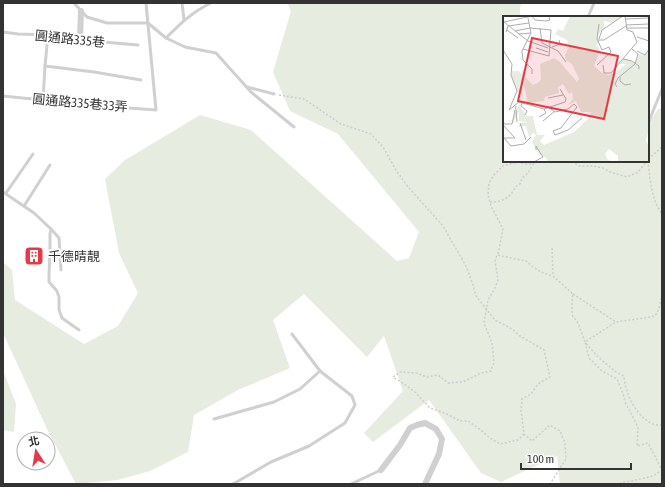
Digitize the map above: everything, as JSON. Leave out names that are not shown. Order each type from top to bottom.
[{"type":"street","points":[[80,40],[81,11]]},
{"type":"street","points":[[381,470],[400,445],[410,428],[426,423],[436,429],[442,439],[439,454],[425,484]]},
{"type":"lane","points":[[74,3],[87,18],[107,23],[148,23],[166,38],[185,47],[216,53],[251,92],[294,127]]},
{"type":"lane","points":[[146,3],[148,23]]},
{"type":"lane","points":[[182,3],[184,20]]},
{"type":"lane","points":[[166,38],[184,20],[212,3]]},
{"type":"lane","points":[[588,16],[594,3]]},
{"type":"lane","name":"圓通路335巷33弄","points":[[3,96],[156,110],[148,23]]},
{"type":"lane","name":"圓通路335巷","points":[[3,32],[48,35],[80,40],[138,45]]},
{"type":"lane","points":[[43,100],[48,35]]},
{"type":"lane","points":[[45,66],[141,80]]},
{"type":"lane","points":[[247,87],[274,94]]},
{"type":"lane","points":[[649,122],[662,89]]},
{"type":"lane","points":[[33,154],[4,193],[34,213],[59,238],[61,270]]},
{"type":"lane","points":[[24,206],[50,165]]},
{"type":"lane","points":[[51,229],[50,282],[57,290],[59,297],[59,310],[62,318],[79,330]]},
{"type":"lane","points":[[233,484],[271,462],[309,446],[345,423],[355,405],[352,396],[320,371],[292,334]]},
{"type":"lane","points":[[214,419],[274,402],[300,389],[320,371]]},
{"type":"lane","points":[[351,484],[381,470]]},
{"type":"path","points":[[274,94],[304,99],[341,124],[371,134],[383,147],[408,187],[443,226],[466,266],[476,296],[487,310],[495,320],[512,329],[520,336],[544,350],[550,377],[538,384],[531,394],[522,399],[521,410],[524,434],[518,440],[500,444],[468,421],[460,421],[447,414],[430,408],[415,392],[393,377],[400,372],[417,373],[427,377],[438,374],[448,383],[463,382],[481,373],[491,371],[494,362],[492,343],[484,323],[487,310],[488,300],[498,280],[495,261],[498,255],[502,229],[490,202],[488,195],[489,183],[494,175],[504,166],[519,162],[524,164],[532,164],[530,170],[522,178],[520,184],[515,186],[510,196],[500,201],[490,202]]},
{"type":"path","points":[[649,159],[662,147]]},
{"type":"path","points":[[573,162],[579,166],[603,168],[610,172],[627,177],[638,172],[646,162]]},
{"type":"path","points":[[648,162],[651,186],[657,207],[662,214]]},
{"type":"path","points":[[552,248],[553,276]]},
{"type":"path","points":[[498,255],[526,261],[541,272],[553,276],[573,294],[616,322]]},
{"type":"path","points":[[573,294],[572,315],[578,323],[589,358],[602,370],[617,379],[625,402],[638,427],[637,446],[648,443],[662,470],[662,484]]},
{"type":"path","points":[[585,342],[616,322],[655,316],[659,309],[662,295]]},
{"type":"path","points":[[585,342],[598,357],[616,372],[624,376],[624,383],[628,395],[640,413],[654,425],[662,425]]},
{"type":"path","points":[[524,434],[532,441],[550,425],[560,431],[565,443],[566,459],[550,484]]},
{"type":"path","points":[[620,484],[622,482],[653,476],[662,470]]},
{"type":"shaded area","points":[[287,3],[521,3],[520,16],[503,16],[503,162],[649,162],[649,122],[658,109],[662,108],[662,484],[560,484],[557,456],[501,482],[481,473],[429,400],[373,442],[364,433],[403,391],[384,336],[367,357],[304,294],[273,320],[290,368],[238,390],[194,415],[188,452],[150,471],[118,480],[76,484],[56,446],[56,431],[48,431],[3,333],[3,262],[12,270],[15,300],[84,344],[118,326],[138,293],[119,253],[105,179],[125,160],[200,115],[251,130],[397,261],[409,258],[419,232],[338,134],[290,111],[273,72],[291,11]]},
{"type":"shaded area","points":[[3,370],[16,404],[14,432],[3,430]]},
{"type":"place","name":"千德晴靚","points":[[34,256]]}]
